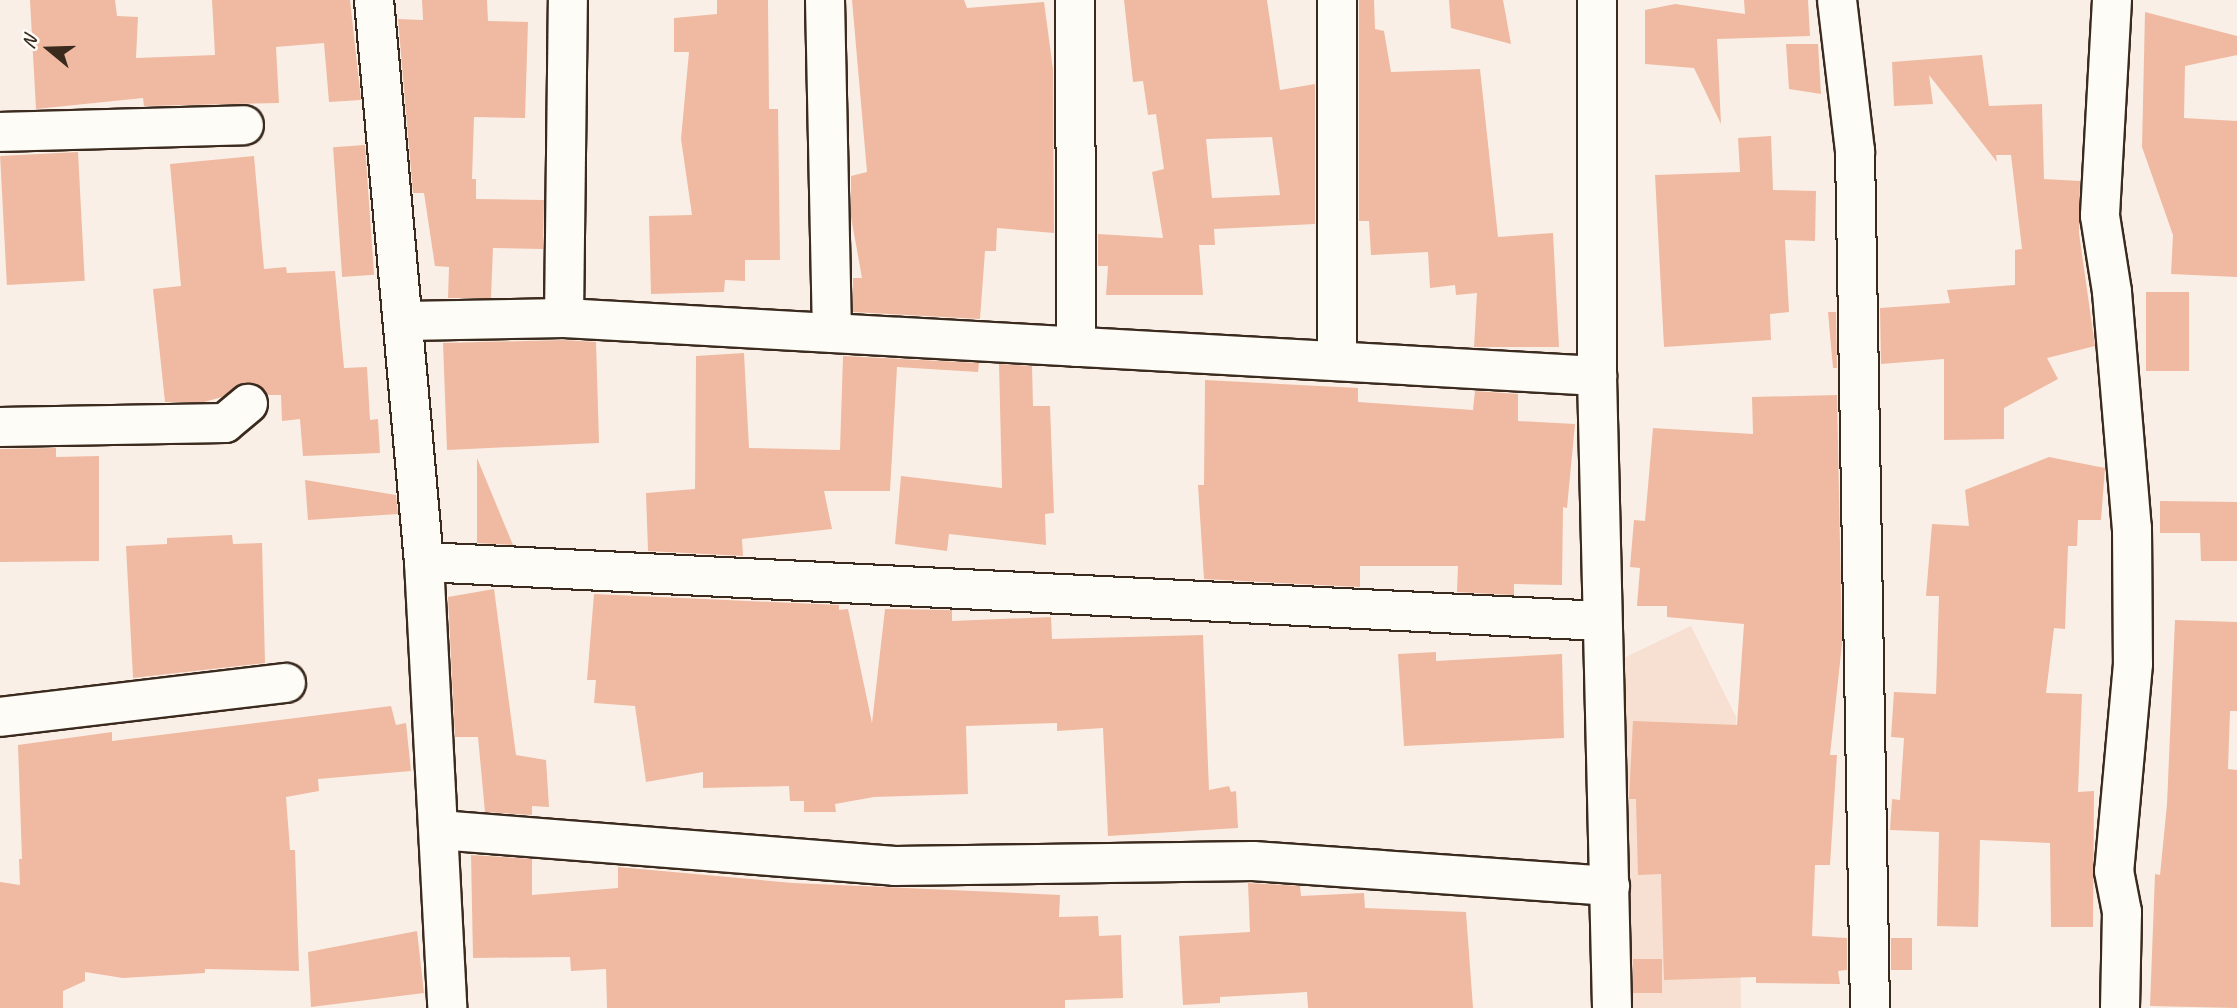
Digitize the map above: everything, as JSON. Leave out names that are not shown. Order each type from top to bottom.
[{"type":"street","points":[[374,0],[406,321],[424,562],[447,1008]]},
{"type":"street","points":[[564,318],[568,0]]},
{"type":"street","points":[[825,0],[832,333]]},
{"type":"street","points":[[1075,0],[1076,347]]},
{"type":"street","points":[[1337,0],[1337,361]]},
{"type":"street","points":[[1597,0],[1597,376],[1612,1008]]},
{"type":"street","points":[[1837,0],[1855,151],[1870,1008]]},
{"type":"street","points":[[2112,0],[2100,216],[2112,292],[2132,528],[2133,664],[2115,871],[2122,912],[2120,1008]]},
{"type":"street","points":[[0,132],[244,125]]},
{"type":"street","points":[[406,321],[564,318],[1597,376]]},
{"type":"street","points":[[0,427],[225,423],[248,404]]},
{"type":"street","points":[[424,562],[1602,621]]},
{"type":"street","points":[[0,717],[286,683]]},
{"type":"street","points":[[439,830],[895,866],[1253,861],[1610,886]]},
{"type":"shaded area","points":[[1691,626],[1736,717],[1741,1008],[1618,1008],[1615,662]]},
{"type":"building","points":[[30,0],[115,0],[117,16],[138,17],[136,58],[215,55],[212,0],[350,0],[361,100],[329,102],[324,43],[276,47],[279,103],[144,106],[143,98],[36,109]]},
{"type":"building","points":[[422,0],[487,0],[488,21],[528,22],[525,118],[474,117],[472,179],[476,179],[476,199],[544,200],[543,249],[493,248],[491,298],[448,298],[449,267],[435,266],[424,193],[413,193],[398,19],[423,20]]},
{"type":"building","points":[[717,0],[768,0],[769,109],[778,109],[780,260],[745,260],[745,281],[725,280],[724,292],[651,294],[649,216],[692,215],[681,139],[689,52],[674,52],[674,18],[717,14]]},
{"type":"building","points":[[852,0],[964,0],[967,8],[1044,2],[1053,69],[1054,233],[997,228],[996,251],[985,251],[980,319],[853,312],[853,278],[862,278],[851,217],[851,176],[867,172]]},
{"type":"building","points":[[1124,0],[1267,0],[1280,90],[1315,84],[1315,224],[1214,229],[1215,245],[1199,245],[1203,295],[1106,295],[1108,266],[1098,266],[1098,234],[1163,238],[1152,172],[1164,169],[1156,114],[1148,115],[1143,81],[1133,82]],"holes":[[[1272,137],[1280,195],[1212,198],[1206,139]]]},
{"type":"building","points":[[1359,0],[1374,0],[1375,29],[1384,31],[1391,72],[1480,69],[1498,237],[1553,233],[1559,347],[1474,347],[1477,293],[1456,295],[1455,285],[1430,288],[1428,252],[1371,255],[1369,221],[1359,221]]},
{"type":"building","points":[[1449,0],[1503,0],[1511,44],[1451,28]]},
{"type":"building","points":[[1744,0],[1808,0],[1810,36],[1717,39],[1721,124],[1694,68],[1645,64],[1645,10],[1675,4],[1745,14]]},
{"type":"building","points":[[2145,12],[2237,36],[2237,55],[2185,66],[2184,118],[2237,121],[2237,277],[2171,274],[2173,235],[2142,147]]},
{"type":"building","points":[[1786,44],[1818,44],[1821,94],[1789,89]]},
{"type":"building","points":[[1982,55],[1989,106],[2042,104],[2044,179],[2080,181],[2079,233],[2095,346],[2047,358],[2058,379],[2004,408],[2004,439],[1944,440],[1944,359],[1881,364],[1880,308],[1950,303],[1947,290],[2015,285],[2015,250],[2022,249],[2011,155],[1996,155],[1997,162],[1929,75],[1933,104],[1894,106],[1892,62]]},
{"type":"building","points":[[1771,136],[1773,190],[1816,191],[1815,241],[1785,240],[1789,312],[1770,314],[1771,340],[1664,347],[1655,175],[1740,172],[1738,138]]},
{"type":"building","points":[[365,145],[374,275],[342,277],[333,147]]},
{"type":"building","points":[[78,152],[85,281],[7,285],[0,156]]},
{"type":"building","points":[[254,156],[264,269],[286,267],[287,273],[335,271],[344,368],[367,367],[370,420],[378,419],[380,453],[303,456],[300,419],[282,421],[281,395],[267,395],[255,383],[244,383],[222,397],[204,402],[165,402],[153,289],[181,286],[170,164]]},
{"type":"building","points":[[2146,292],[2189,292],[2189,371],[2146,371]]},
{"type":"building","points":[[1828,312],[1836,312],[1837,368],[1833,368]]},
{"type":"building","points":[[564,340],[596,342],[599,443],[447,450],[443,343]]},
{"type":"building","points":[[744,353],[749,448],[840,450],[843,356],[979,363],[978,372],[897,367],[890,491],[824,491],[832,529],[742,539],[743,556],[648,551],[646,493],[695,489],[696,356]]},
{"type":"building","points":[[999,364],[1032,366],[1033,406],[1050,406],[1054,513],[1045,514],[1046,545],[949,534],[947,551],[895,544],[901,476],[1002,488]]},
{"type":"building","points":[[1205,380],[1358,388],[1358,402],[1473,410],[1475,391],[1518,394],[1518,421],[1575,424],[1567,508],[1563,507],[1562,585],[1514,584],[1514,595],[1457,592],[1458,566],[1360,566],[1360,587],[1204,579],[1198,485],[1204,485]]},
{"type":"building","points":[[1837,395],[1842,644],[1830,755],[1837,755],[1830,865],[1815,865],[1812,936],[1847,938],[1847,970],[1838,971],[1840,984],[1756,983],[1756,977],[1664,980],[1661,874],[1638,875],[1636,799],[1629,799],[1633,721],[1737,725],[1744,624],[1667,617],[1667,606],[1637,606],[1640,568],[1630,567],[1634,520],[1645,521],[1653,428],[1753,434],[1752,397]]},
{"type":"building","points":[[56,448],[56,457],[99,456],[99,561],[0,562],[0,449]]},
{"type":"building","points":[[2049,457],[2105,468],[2101,520],[2078,520],[2077,546],[2068,546],[2065,629],[2054,628],[2046,693],[2082,694],[2078,792],[2094,791],[2093,927],[2051,927],[2050,843],[1980,840],[1978,927],[1937,926],[1939,832],[1890,830],[1892,799],[1900,800],[1904,738],[1891,737],[1894,692],[1936,694],[1939,596],[1926,596],[1932,524],[1969,526],[1965,490]]},
{"type":"building","points":[[477,458],[513,545],[477,543]]},
{"type":"building","points":[[305,480],[396,495],[398,514],[308,520]]},
{"type":"building","points":[[2160,501],[2237,502],[2237,561],[2201,561],[2200,533],[2160,533]]},
{"type":"building","points":[[232,535],[233,544],[262,543],[265,663],[133,678],[126,546],[167,544],[167,538]]},
{"type":"building","points":[[494,589],[516,755],[546,760],[549,807],[532,806],[532,815],[485,812],[478,737],[455,737],[448,597]]},
{"type":"building","points":[[594,594],[839,605],[839,610],[848,609],[872,723],[885,609],[952,610],[952,621],[1051,617],[1052,639],[1203,635],[1209,790],[1229,786],[1231,792],[1236,791],[1238,828],[1108,836],[1103,728],[1057,731],[1057,723],[966,726],[968,794],[874,797],[835,804],[836,812],[804,812],[804,801],[790,801],[789,786],[703,788],[703,772],[646,782],[635,706],[594,703],[596,680],[587,680]]},
{"type":"building","points":[[2175,620],[2237,622],[2237,711],[2230,711],[2228,769],[2237,770],[2237,1008],[2150,1006],[2155,874],[2160,875],[2167,804]]},
{"type":"building","points":[[1436,652],[1436,661],[1562,654],[1564,738],[1404,746],[1398,654]]},
{"type":"building","points":[[391,706],[396,725],[406,723],[411,771],[318,779],[319,791],[286,797],[290,850],[295,850],[299,971],[205,969],[205,973],[123,978],[85,972],[85,981],[63,991],[63,1008],[0,1008],[0,882],[20,885],[19,859],[22,859],[18,745],[112,732],[112,741]]},
{"type":"building","points":[[471,855],[532,859],[532,895],[618,888],[618,867],[793,883],[1060,895],[1059,917],[1098,916],[1099,936],[1121,935],[1123,998],[1065,1000],[1065,1008],[607,1008],[606,969],[571,971],[570,957],[473,958]]},
{"type":"building","points":[[1248,883],[1300,886],[1301,896],[1364,893],[1365,908],[1466,912],[1473,1008],[1308,1008],[1307,992],[1220,997],[1220,1003],[1183,1005],[1179,936],[1250,932]]},
{"type":"building","points":[[417,931],[424,993],[311,1007],[308,952]]},
{"type":"building","points":[[1891,938],[1912,938],[1912,970],[1891,970]]},
{"type":"building","points":[[1633,959],[1662,959],[1662,993],[1633,993]]}]
